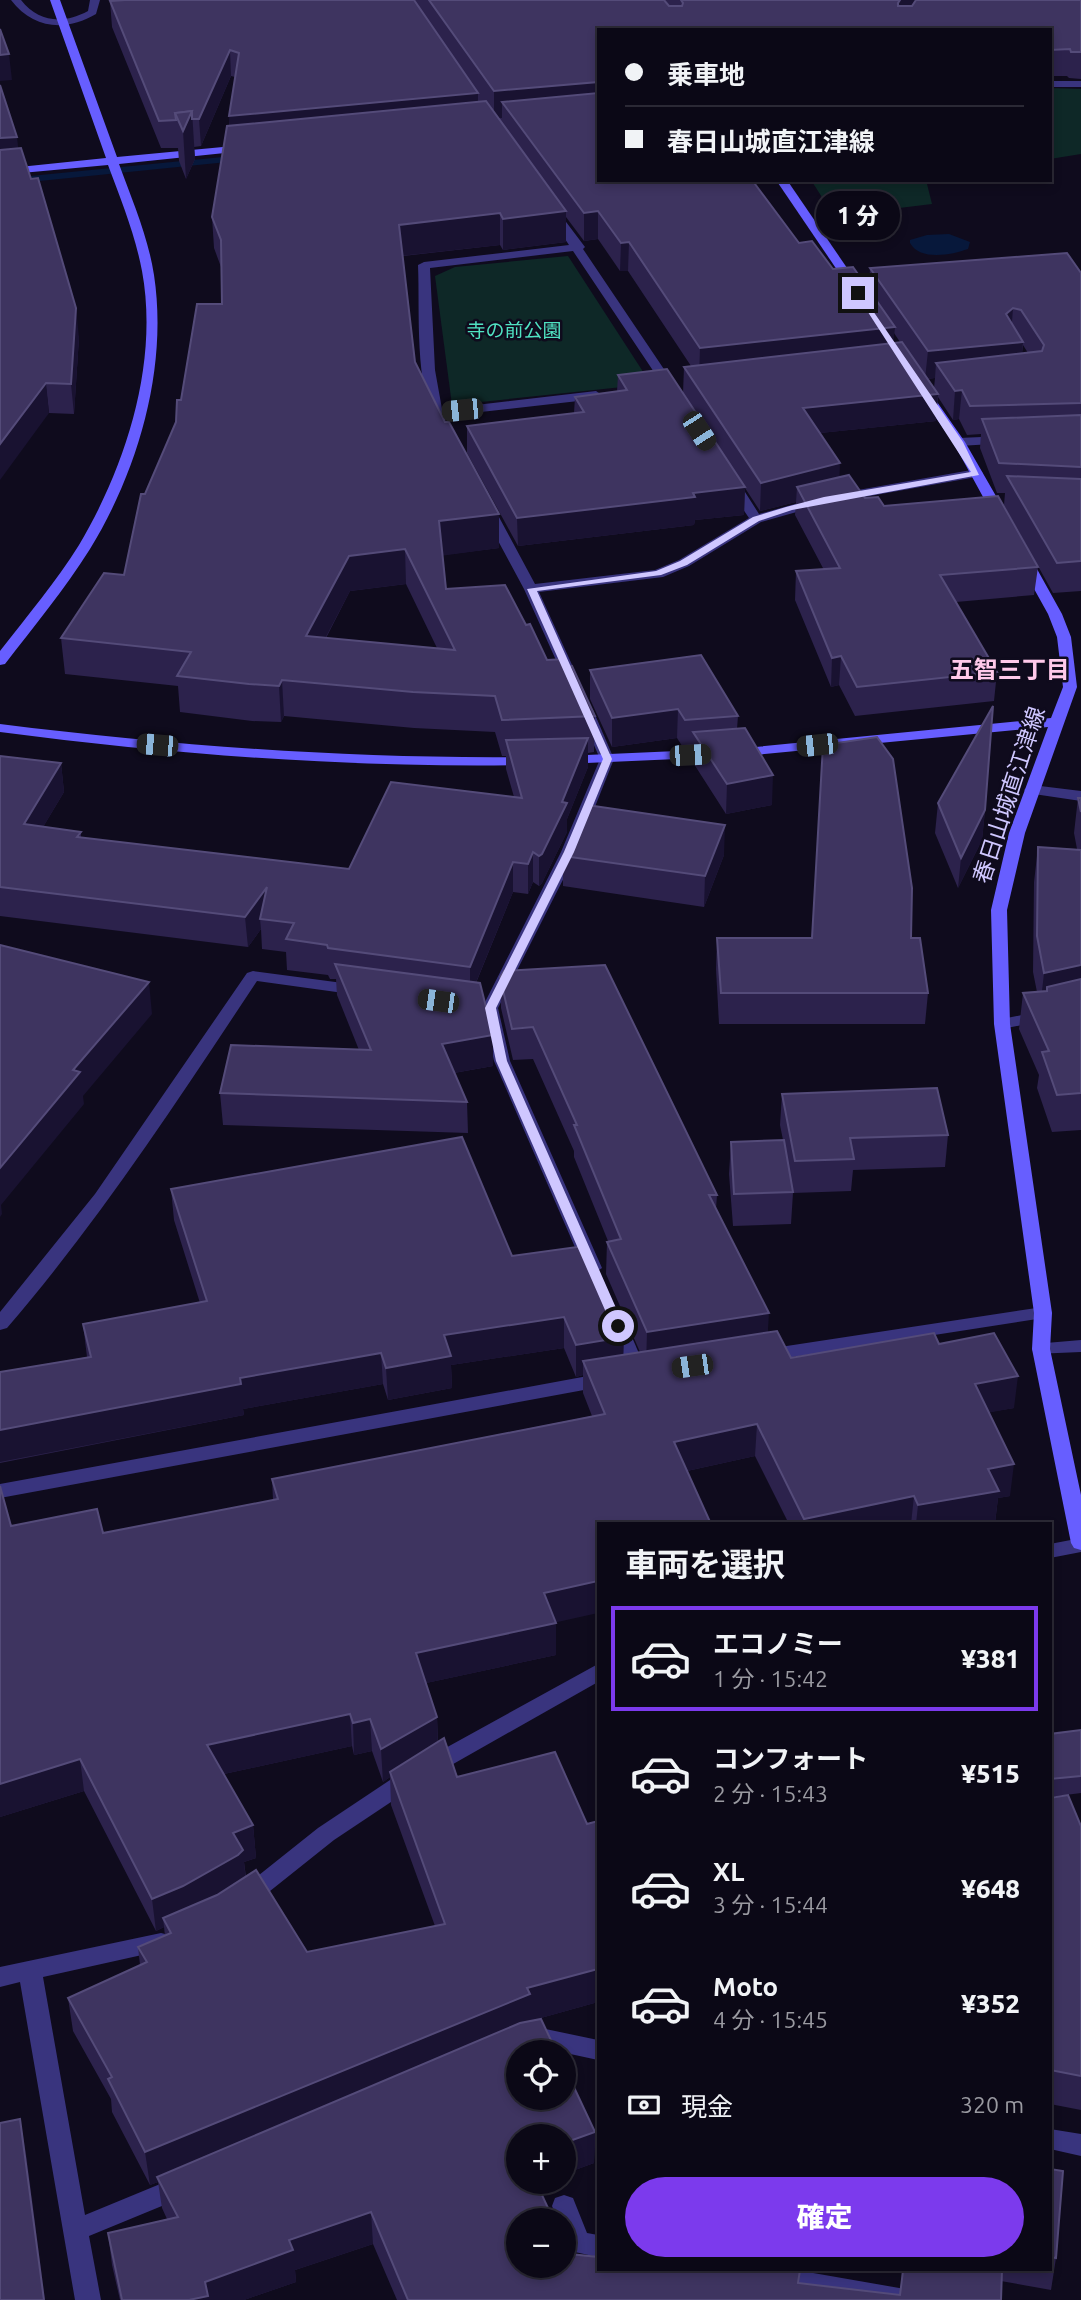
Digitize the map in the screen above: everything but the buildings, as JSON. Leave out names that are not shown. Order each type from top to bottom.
[{"type":"street","points":[[16,0],[26,14],[36,19],[62,23],[77,20],[93,12],[95,0]]},
{"type":"street","points":[[0,661],[80,554],[99,518],[124,460],[148,385],[154,331],[149,271],[141,241],[54,0]]},
{"type":"street","points":[[1052,84],[1081,84]]},
{"type":"street","points":[[0,172],[260,146]]},
{"type":"street","points":[[782,182],[858,293]]},
{"type":"street","points":[[546,202],[677,391],[656,389]]},
{"type":"street","points":[[449,436],[436,413],[429,356],[424,265],[579,247]]},
{"type":"street","name":"春日山城直江津線","points":[[923,383],[976,473],[997,500],[1013,539],[1055,614],[1064,637],[1070,687],[1017,833],[999,910],[1002,1024],[1044,1313],[1041,1349],[1081,1544]]},
{"type":"street","points":[[436,413],[615,393]]},
{"type":"street","points":[[959,442],[1013,440]]},
{"type":"street","points":[[531,589],[629,579],[671,570],[756,519],[824,500],[976,473]]},
{"type":"street","points":[[727,475],[756,519]]},
{"type":"street","points":[[0,1491],[645,1373],[603,1292],[502,1061],[484,1007],[569,852],[607,759],[531,589],[480,495]]},
{"type":"street","points":[[0,728],[81,738],[299,756],[477,762],[746,752],[1056,722]]},
{"type":"street","points":[[1032,789],[1081,796]]},
{"type":"street","points":[[0,1324],[30,1291],[117,1176],[253,976],[372,992]]},
{"type":"street","points":[[1002,1024],[1081,1008]]},
{"type":"street","points":[[746,1358],[1044,1313]]},
{"type":"street","points":[[1041,1349],[1081,1346]]},
{"type":"street","points":[[1052,1551],[1081,1544]]},
{"type":"street","points":[[229,1908],[250,1895],[326,1834],[410,1778],[597,1673]]},
{"type":"street","points":[[0,1977],[151,1946],[185,1931]]},
{"type":"street","points":[[30,1971],[88,2300]]},
{"type":"street","points":[[529,2040],[536,2037],[550,2040]]},
{"type":"street","points":[[576,2045],[597,2050]]},
{"type":"street","points":[[1052,2139],[1081,2145]]},
{"type":"street","points":[[75,2231],[204,2177]]},
{"type":"street","points":[[564,2206],[579,2243],[597,2246]]},
{"type":"street","points":[[739,2271],[905,2300]]},
{"type":"green space","points":[[1052,88],[1081,89],[1081,154],[1052,159]]},
{"type":"green space","points":[[812,182],[926,182],[932,204],[834,216]]},
{"type":"green space","name":"寺の前公園","points":[[568,256],[651,384],[452,405],[435,276],[455,267]]},
{"type":"water","points":[[949,234],[970,242],[968,249],[936,255],[921,252],[910,243],[910,240],[927,235]]},
{"type":"waterway","points":[[0,182],[243,158]]},
{"type":"district","name":"五智三丁目","points":[[1010,670]]},
{"type":"route","points":[[618,1326],[502,1061],[490,1008],[569,852],[607,759],[531,589],[629,579],[671,570],[756,519],[824,500],[976,473],[959,442],[858,293]]}]
